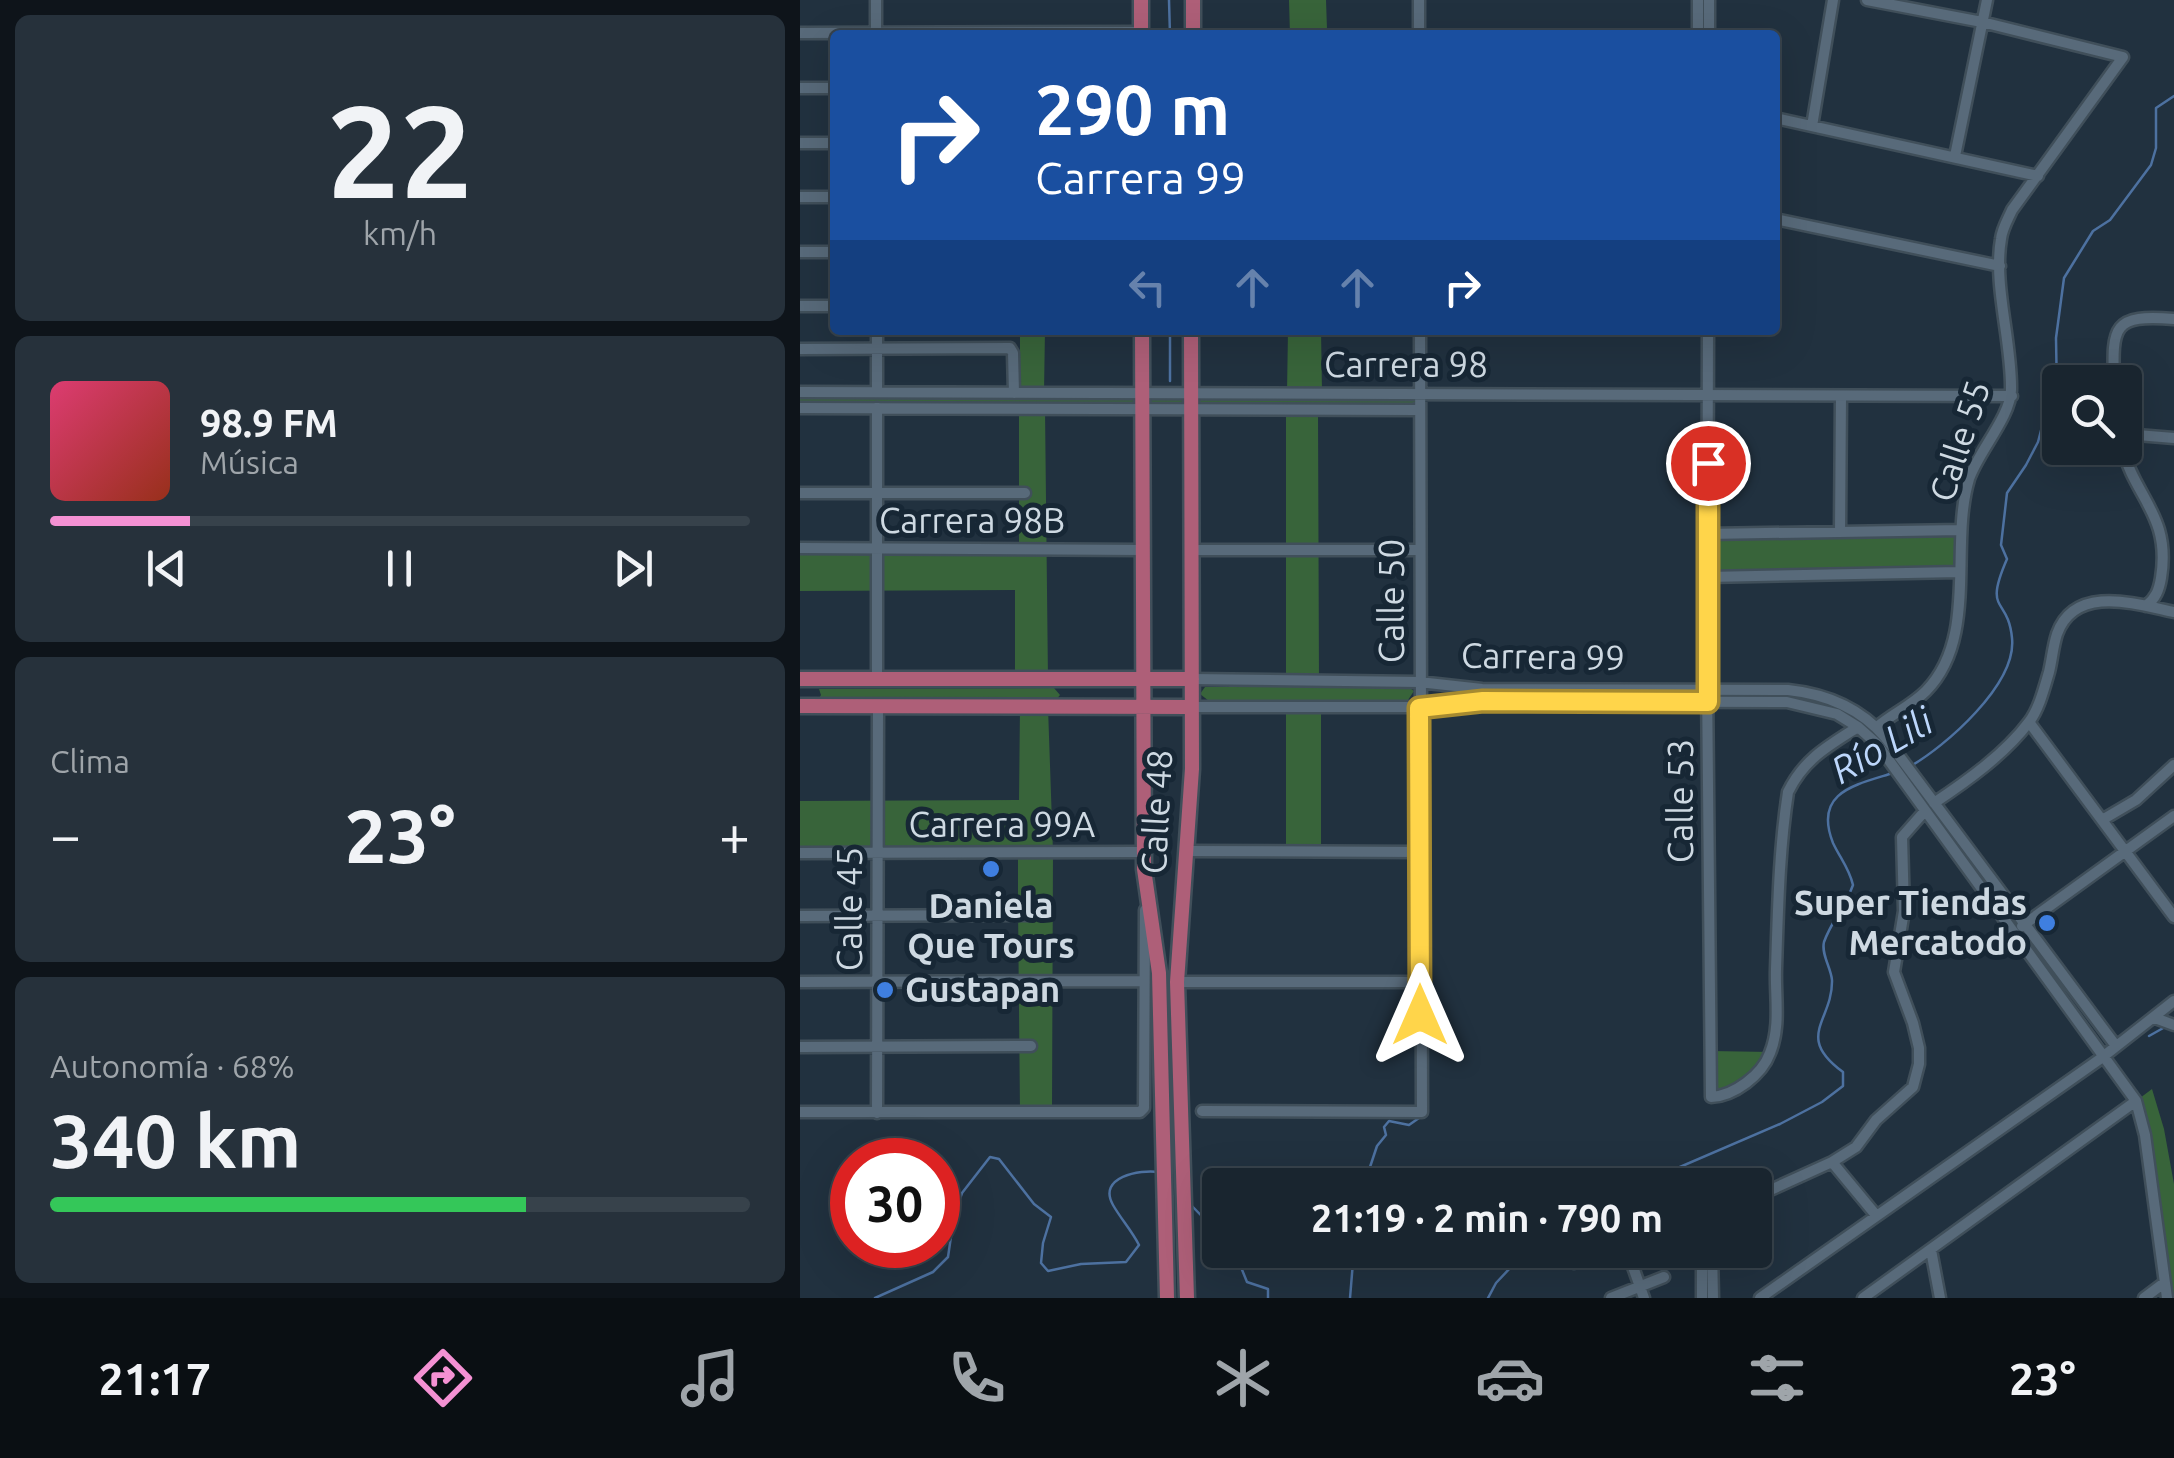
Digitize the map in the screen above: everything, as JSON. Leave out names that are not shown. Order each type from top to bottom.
[{"type":"main road","points":[[1142,0],[1142,30]]},
{"type":"main road","points":[[1193,30],[1194,0]]},
{"type":"main road","name":"Calle 48","points":[[1142,335],[1144,870],[1159,973],[1166,1291]]},
{"type":"main road","name":"Calle 48","points":[[1186,1290],[1177,982],[1192,768],[1191,335]]},
{"type":"main road","points":[[1054,679],[1064,693],[1054,706]]},
{"type":"main road","name":"Carrera 99","points":[[800,680],[1192,679]]},
{"type":"main road","points":[[800,680],[808,693],[800,706]]},
{"type":"main road","name":"Carrera 99","points":[[800,706],[1192,707]]},
{"type":"street","points":[[876,0],[876,30]]},
{"type":"street","points":[[1419,0],[1419,30]]},
{"type":"street","points":[[1698,0],[1698,30]]},
{"type":"street","points":[[1709,0],[1709,30]]},
{"type":"street","points":[[1812,126],[1833,0]]},
{"type":"street","points":[[1867,0],[1982,22]]},
{"type":"street","points":[[1955,156],[1987,0]]},
{"type":"street","name":"Calle 55","points":[[1876,727],[1926,691],[1948,658],[1954,636],[1961,530],[1973,467],[2012,396],[2000,266],[2001,236],[2012,210],[2123,56],[1982,22]]},
{"type":"street","points":[[800,33],[830,33]]},
{"type":"street","points":[[800,88],[830,88]]},
{"type":"street","points":[[1780,119],[2038,176]]},
{"type":"street","points":[[800,143],[830,143]]},
{"type":"street","points":[[800,197],[830,197]]},
{"type":"street","points":[[1780,220],[2000,266]]},
{"type":"street","points":[[800,252],[830,252]]},
{"type":"street","points":[[800,306],[830,306]]},
{"type":"street","points":[[2113,365],[2115,335],[2129,320],[2142,316],[2174,319]]},
{"type":"street","points":[[877,335],[877,392]]},
{"type":"street","name":"Calle 50","points":[[1202,1111],[1422,1112],[1420,335]]},
{"type":"street","name":"Calle 53","points":[[1708,335],[1710,1092],[1714,1098],[1743,1085],[1771,1052],[1777,1026],[1777,950],[1788,792],[1812,756],[1858,727]]},
{"type":"street","points":[[800,349],[1012,349],[1014,393]]},
{"type":"street","name":"Carrera 98","points":[[800,392],[1014,393],[1142,401]]},
{"type":"street","name":"Carrera 98","points":[[800,408],[1191,401],[1420,392],[2012,396]]},
{"type":"street","points":[[1840,532],[1842,397]]},
{"type":"street","name":"Carrera 98","points":[[1191,401],[1419,410]]},
{"type":"street","points":[[877,680],[878,408]]},
{"type":"street","points":[[2142,435],[2174,438]]},
{"type":"street","points":[[2130,465],[2159,524],[2168,570],[2156,596],[2146,606]]},
{"type":"street","points":[[800,493],[1025,493]]},
{"type":"street","points":[[1707,534],[1961,530]]},
{"type":"street","name":"Carrera 98B","points":[[800,548],[1143,550]]},
{"type":"street","points":[[1193,550],[1420,550]]},
{"type":"street","points":[[1707,577],[1959,572]]},
{"type":"street","points":[[1934,803],[1992,759],[2029,722],[2045,686],[2064,621],[2083,605],[2108,600],[2174,612]]},
{"type":"street","name":"Carrera 99","points":[[1192,679],[1419,682],[1482,689],[1707,696],[1804,704],[1837,714],[1890,754]]},
{"type":"street","name":"Carrera 99","points":[[1192,707],[1419,708],[1483,701],[1806,692],[1839,702],[1876,727],[1924,812],[2136,1101]]},
{"type":"street","name":"Calle 45","points":[[877,1112],[878,706]]},
{"type":"street","points":[[2029,722],[2174,917]]},
{"type":"street","points":[[2102,820],[2136,800],[2174,765]]},
{"type":"street","name":"Carrera 99","points":[[1909,781],[1934,803],[2116,1046]]},
{"type":"street","points":[[1772,1189],[1856,1147],[1876,1120],[1914,1087],[1918,1048],[1914,1024],[1894,972],[1904,911],[1902,837],[1924,812]]},
{"type":"street","points":[[2013,932],[2174,816]]},
{"type":"street","points":[[1185,851],[1419,852]]},
{"type":"street","name":"Carrera 99A","points":[[800,852],[1144,852]]},
{"type":"street","name":"Calle 48","points":[[877,1112],[1142,1110],[1144,870]]},
{"type":"street","points":[[800,916],[1029,915]]},
{"type":"street","points":[[800,982],[1144,981]]},
{"type":"street","points":[[1177,982],[1420,982]]},
{"type":"street","points":[[1760,1298],[2104,1055],[2174,1000]]},
{"type":"street","points":[[2155,1018],[2174,1025]]},
{"type":"street","points":[[800,1047],[1030,1046]]},
{"type":"street","points":[[1863,1298],[2136,1101],[2145,1135],[2166,1298]]},
{"type":"street","points":[[800,1112],[877,1112]]},
{"type":"street","points":[[1832,1162],[1875,1214]]},
{"type":"street","points":[[1931,1250],[1940,1298]]},
{"type":"street","points":[[1633,1268],[1642,1292]]},
{"type":"street","points":[[1702,1268],[1702,1298]]},
{"type":"street","points":[[1712,1268],[1713,1298]]},
{"type":"street","points":[[1611,1298],[1642,1292],[1664,1277]]},
{"type":"street","points":[[2144,1298],[2164,1283]]},
{"type":"green space","points":[[1289,0],[1326,0],[1327,29],[1419,28],[1419,30],[1290,30]]},
{"type":"green space","points":[[1020,335],[1045,335],[1044,392],[1287,392],[1288,335],[1321,335],[1322,392],[1420,392],[1419,410],[1318,410],[1319,679],[1286,679],[1286,409],[1045,409],[1048,679],[1015,679],[1015,590],[800,591],[800,548],[1019,549],[1019,409],[800,408],[800,392],[1020,392]]},
{"type":"green space","points":[[1961,530],[1959,572],[1707,577],[1707,534]]},
{"type":"green space","points":[[1407,686],[1414,691],[1408,700],[1209,701],[1200,694],[1205,687]]},
{"type":"green space","points":[[1054,688],[1060,695],[1055,701],[818,700],[819,689]]},
{"type":"green space","points":[[1020,707],[1048,707],[1053,852],[1052,1112],[1020,1112],[1018,906],[943,905],[943,899],[1018,899],[1018,852],[800,853],[800,801],[1019,800]]},
{"type":"green space","points":[[1286,708],[1321,708],[1321,851],[1286,851]]},
{"type":"green space","points":[[1710,1051],[1771,1052],[1753,1076],[1715,1098]]},
{"type":"green space","points":[[2152,1089],[2174,1184],[2174,1298],[2167,1298],[2136,1101]]},
{"type":"waterway","points":[[1169,0],[1170,30]]},
{"type":"waterway","name":"Río Lili","points":[[1909,767],[1959,730],[2003,675],[2012,638],[1997,597],[2007,559],[2001,545],[2007,493],[2038,442],[2045,415],[2057,396],[2056,338],[2064,278],[2093,231],[2110,220],[2151,165],[2156,148],[2156,108],[2174,96]]},
{"type":"waterway","points":[[1170,335],[1170,381]]},
{"type":"waterway","name":"Río Lili","points":[[1678,1168],[1780,1124],[1843,1086],[1843,1072],[1828,1059],[1818,1038],[1832,980],[1824,942],[1853,885],[1833,843],[1829,812],[1841,793],[1893,773]]},
{"type":"waterway","points":[[2149,1036],[2165,1027]]},
{"type":"waterway","points":[[1370,1168],[1389,1121],[1409,1125],[1419,1118]]},
{"type":"waterway","name":"Río Lili","points":[[875,1298],[933,1272],[948,1257],[962,1193],[990,1157],[999,1159],[1034,1204],[1051,1217],[1041,1263],[1048,1271],[1081,1264],[1126,1262],[1139,1245],[1113,1205],[1111,1188],[1123,1177],[1159,1172]]},
{"type":"waterway","name":"Río Lili","points":[[1191,1205],[1202,1216]]},
{"type":"waterway","name":"Río Lili","points":[[1241,1268],[1247,1282],[1268,1289],[1268,1298]]},
{"type":"waterway","points":[[1350,1298],[1352,1268]]},
{"type":"waterway","name":"Río Lili","points":[[1488,1298],[1510,1268]]},
{"type":"place","name":"Daniela Que Tours","points":[[991,869]]},
{"type":"place","name":"Super Tiendas Mercatodo","points":[[2047,923]]},
{"type":"place","name":"Gustapan","points":[[885,990]]},
{"type":"route","points":[[1420,1015],[1419,708],[1483,701],[1708,702],[1708,463]]}]
